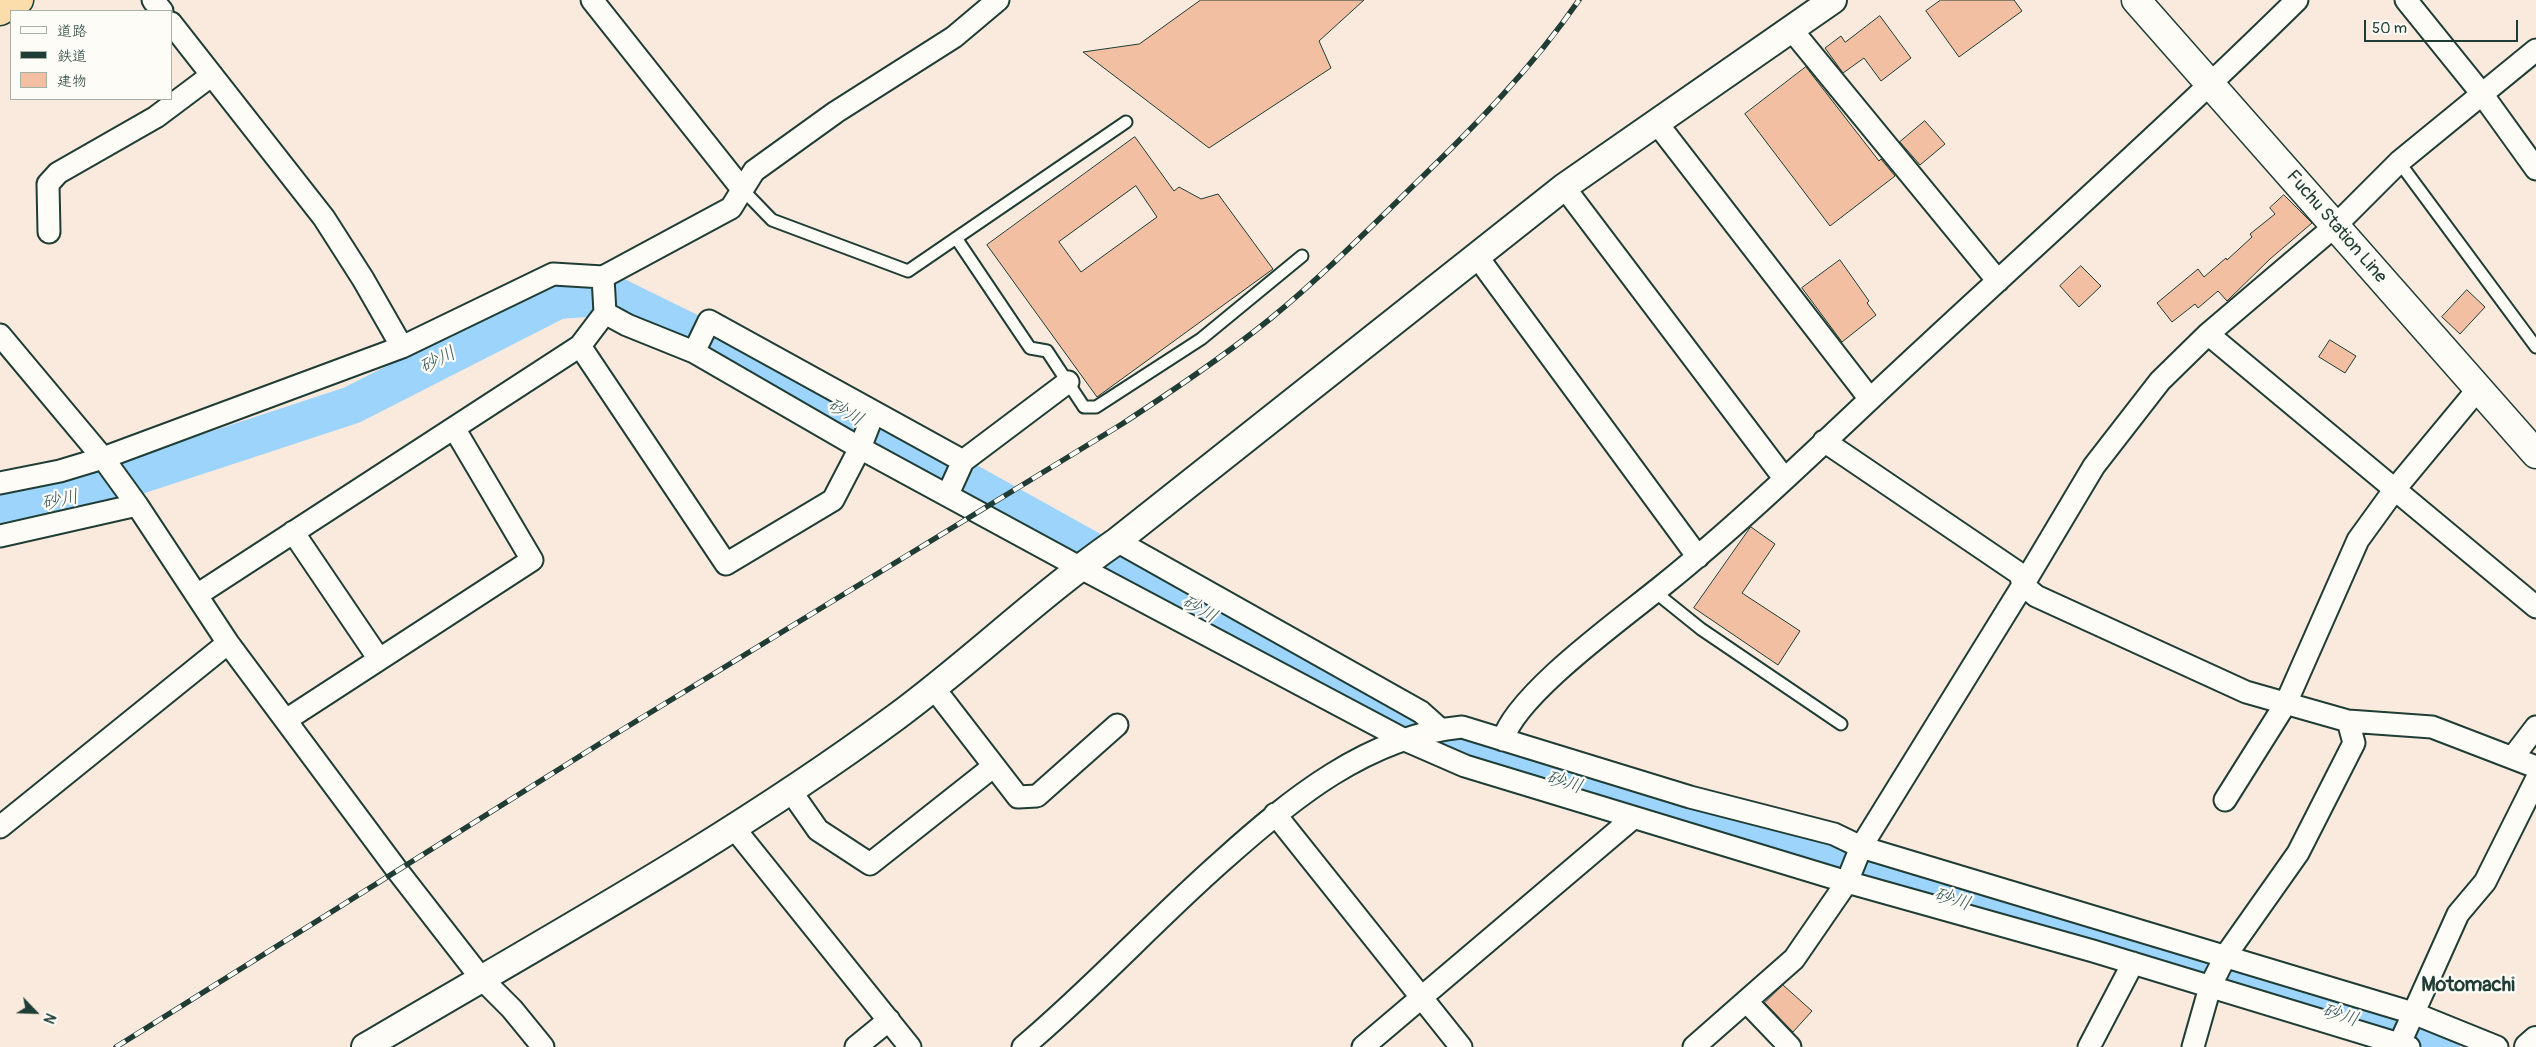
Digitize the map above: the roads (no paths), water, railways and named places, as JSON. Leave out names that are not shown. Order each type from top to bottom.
[{"type":"highway","points":[[0,11],[18,0]]},
{"type":"main road","name":"Fuchu Station Line","points":[[2136,0],[2536,454]]},
{"type":"street","points":[[153,0],[161,10]]},
{"type":"street","points":[[592,0],[742,189]]},
{"type":"street","points":[[0,484],[104,458],[402,347],[553,274],[603,277],[731,208],[754,171],[836,112],[954,37],[998,0]]},
{"type":"street","points":[[365,1047],[734,828],[896,717],[1079,567],[1117,541],[1564,187],[1833,0]]},
{"type":"street","points":[[1503,740],[1507,726],[1552,676],[1698,557],[2211,85],[2297,0]]},
{"type":"street","points":[[2406,0],[2482,94],[2536,169]]},
{"type":"street","points":[[172,24],[324,218],[363,279],[402,347]]},
{"type":"street","points":[[1791,29],[1998,281]]},
{"type":"street","points":[[1694,1047],[1794,959],[1846,882],[1862,847],[2094,466],[2160,381],[2208,334],[2335,226],[2399,162],[2536,50]]},
{"type":"street","points":[[49,232],[48,184],[58,173],[156,117],[212,75]]},
{"type":"street","points":[[1656,122],[1870,398]]},
{"type":"street","points":[[1564,187],[1784,478]]},
{"type":"street","points":[[1476,255],[1698,557]]},
{"type":"street","points":[[197,594],[580,346],[605,313],[603,277]]},
{"type":"street","points":[[605,313],[627,325],[694,352],[860,448],[948,494],[1079,567],[1403,740],[1465,766],[1846,882],[2133,963],[2401,1046],[2413,1013],[2458,914],[2485,882],[2536,780]]},
{"type":"street","points":[[694,352],[709,321],[963,460]]},
{"type":"street","points":[[0,334],[104,458],[197,594],[228,643],[397,870],[481,978],[512,1009],[543,1047]]},
{"type":"street","points":[[2208,334],[2536,607]]},
{"type":"street","points":[[580,346],[726,564],[833,500],[860,448],[874,412]]},
{"type":"street","points":[[948,494],[963,460],[1068,382]]},
{"type":"street","points":[[2225,800],[2286,703],[2358,540],[2395,489],[2478,389]]},
{"type":"street","points":[[286,720],[532,560],[454,428]]},
{"type":"street","points":[[1824,441],[2020,574],[2023,585],[2036,596],[2246,692],[2348,721],[2432,727],[2536,767]]},
{"type":"street","points":[[0,536],[137,505]]},
{"type":"street","points":[[293,532],[380,659]]},
{"type":"street","points":[[1117,541],[1422,712],[1440,730]]},
{"type":"street","points":[[0,827],[228,643]]},
{"type":"street","points":[[933,687],[1018,797],[1036,796],[1117,726]]},
{"type":"street","points":[[2192,1047],[2210,988],[2226,956],[2298,853],[2354,743],[2348,721]]},
{"type":"street","points":[[2513,757],[2536,727]]},
{"type":"street","points":[[1023,1047],[1048,1026],[1167,910],[1275,814],[1313,786],[1403,740],[1440,730],[1462,728],[1690,797],[1834,834],[1862,847],[2413,1013],[2497,1047]]},
{"type":"street","points":[[790,790],[818,830],[870,864],[994,766]]},
{"type":"street","points":[[1275,814],[1461,1047]]},
{"type":"street","points":[[1363,1047],[1633,818]]},
{"type":"street","points":[[734,828],[910,1047]]},
{"type":"street","points":[[2089,1047],[2133,963]]},
{"type":"street","points":[[1746,1001],[1790,1047]]},
{"type":"street","points":[[856,1047],[889,1020]]},
{"type":"street","points":[[2528,1047],[2536,1040]]},
{"type":"lane","points":[[742,189],[772,220],[908,271],[1126,122]]},
{"type":"lane","points":[[2399,162],[2536,346]]},
{"type":"lane","points":[[956,238],[1030,348],[1047,351],[1084,407],[1096,407],[1201,340],[1302,256]]},
{"type":"lane","points":[[1655,592],[1701,629],[1841,724]]},
{"type":"waterway","name":"砂川","points":[[0,513],[82,497],[127,479],[352,405],[558,300],[616,296],[769,371],[1396,720],[1475,756],[2427,1040],[2441,1047]]},
{"type":"railway","points":[[116,1047],[612,736],[1122,424],[1216,360],[1308,287],[1438,162],[1502,96],[1542,49],[1579,0]]},
{"type":"district","name":"Motomachi","points":[[2468,986]]}]
